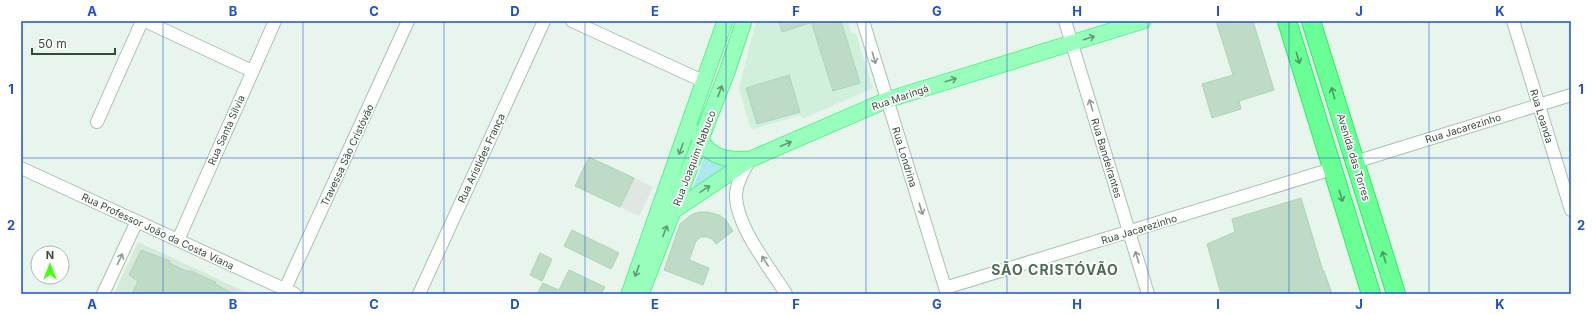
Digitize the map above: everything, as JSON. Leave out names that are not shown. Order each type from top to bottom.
[{"type":"highway","points":[[1287,21],[1371,294]]},
{"type":"highway","name":"Avenida das Torres","points":[[1311,21],[1396,294]]},
{"type":"main road","name":"Rua Joaquim Nabuco","points":[[629,294],[705,82],[725,21]]},
{"type":"main road","name":"Rua Joaquim Nabuco","points":[[641,294],[736,48],[744,21]]},
{"type":"main road","name":"Rua Maringá","points":[[673,211],[750,159],[887,100],[1143,21]]},
{"type":"main road","points":[[694,112],[695,127],[701,140],[710,151],[720,157],[736,160],[750,159]]},
{"type":"street","points":[[96,122],[143,21],[252,71]]},
{"type":"street","name":"Rua Santa Sílvia","points":[[178,240],[274,21]]},
{"type":"street","name":"Travessa São Cristóvão","points":[[290,292],[408,21]]},
{"type":"street","name":"Rua Aristides França","points":[[419,294],[544,21]]},
{"type":"street","points":[[572,21],[705,82]]},
{"type":"street","name":"Rua Londrina","points":[[863,21],[946,291]]},
{"type":"street","name":"Rua Bandeirantes","points":[[1065,21],[1148,294]]},
{"type":"street","name":"Rua Loanda","points":[[1513,21],[1571,210]]},
{"type":"street","name":"Rua Jacarezinho","points":[[1355,162],[1571,95]]},
{"type":"street","points":[[750,159],[738,183],[736,193],[739,216],[745,229],[786,294]]},
{"type":"street","name":"Rua Professor João da Costa Viana","points":[[21,168],[290,292]]},
{"type":"street","name":"Rua Jacarezinho","points":[[946,291],[1332,169]]},
{"type":"street","points":[[104,294],[137,221]]},
{"type":"shaded area","points":[[756,21],[848,21],[851,32],[856,34],[873,88],[802,119],[800,115],[754,129],[750,127],[739,88]]},
{"type":"shaded area","points":[[706,153],[729,168],[691,193]]},
{"type":"shaded area","points":[[634,178],[653,187],[639,216],[620,207]]},
{"type":"shaded area","points":[[138,242],[250,294],[114,294]]},
{"type":"building","points":[[779,21],[810,21],[810,23],[782,32]]},
{"type":"building","points":[[811,21],[841,21],[860,83],[833,91]]},
{"type":"building","points":[[1216,21],[1253,21],[1274,90],[1239,101],[1241,109],[1212,118],[1202,84],[1233,75]]},
{"type":"building","points":[[789,75],[800,112],[757,124],[746,88]]},
{"type":"building","points":[[589,157],[634,178],[620,207],[575,186]]},
{"type":"building","points":[[1301,198],[1323,271],[1332,294],[1221,294],[1207,244],[1235,232],[1232,219]]},
{"type":"building","points":[[699,212],[708,212],[719,215],[726,220],[733,231],[716,244],[712,239],[707,237],[701,237],[696,241],[689,260],[709,268],[703,285],[664,270],[680,224],[691,215]]},
{"type":"building","points":[[572,230],[619,253],[611,269],[564,246]]},
{"type":"building","points":[[141,250],[170,261],[169,263],[186,271],[191,271],[216,282],[215,284],[234,294],[132,294],[138,281],[129,275]]},
{"type":"building","points":[[540,253],[552,259],[542,281],[530,275]]},
{"type":"building","points":[[569,270],[605,287],[601,294],[537,294],[543,283],[559,290]]},
{"type":"district","name":"SÃO CRISTÓVÃO","points":[[1055,269]]}]
